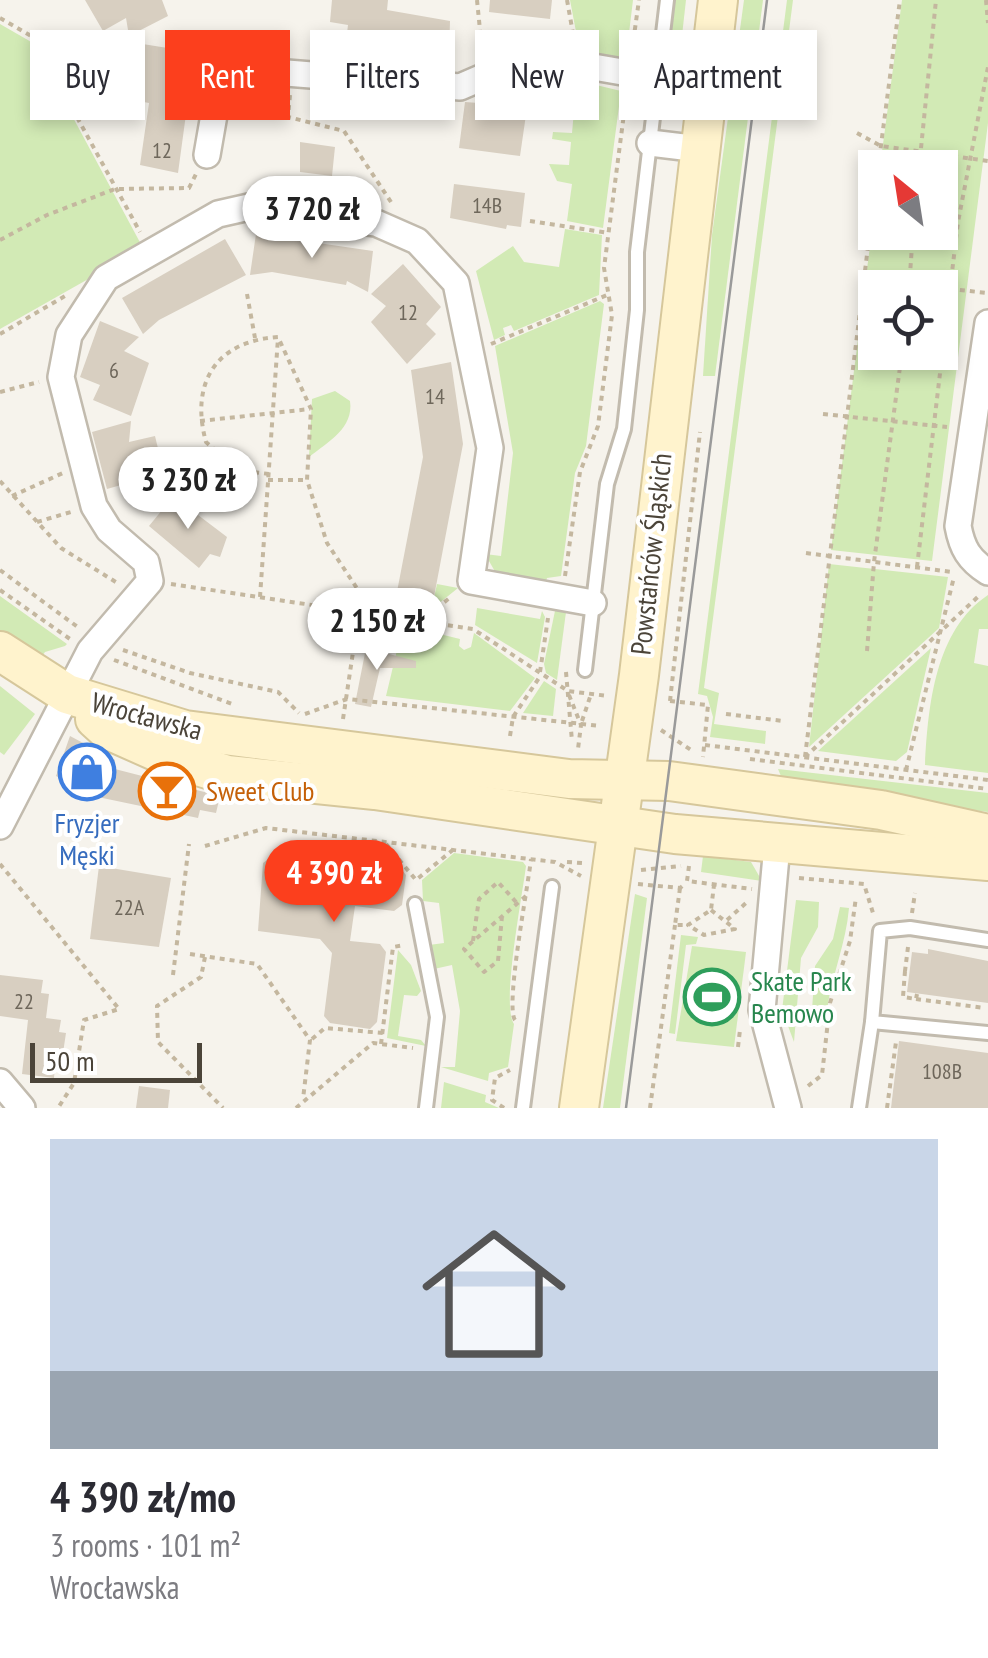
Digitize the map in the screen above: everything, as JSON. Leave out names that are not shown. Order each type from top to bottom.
[{"type":"street","name":"Powstańców Śląskich","points":[[579,1108],[619,824],[718,0]]},
{"type":"street","points":[[207,154],[223,64],[460,87],[475,80]]},
{"type":"street","points":[[650,143],[700,149]]},
{"type":"street","points":[[0,826],[94,646],[145,589],[146,562],[109,530],[94,506],[61,377],[69,336],[106,278],[218,214],[248,207],[376,224],[417,241],[459,288],[490,456],[471,581],[593,603]]},
{"type":"street","points":[[988,323],[958,526],[961,544],[972,562],[988,572]]},
{"type":"street","points":[[0,651],[67,694]]},
{"type":"street","name":"Wrocławska","points":[[67,694],[184,730],[249,740],[569,778],[668,781],[881,810],[988,834]]},
{"type":"street","name":"Wrocławska","points":[[67,694],[106,729],[169,757],[227,774],[777,845],[988,860]]},
{"type":"street","points":[[795,1099],[762,1010],[777,845],[807,818],[881,810]]},
{"type":"street","points":[[0,1082],[22,1108]]},
{"type":"lane","points":[[663,30],[666,0]]},
{"type":"lane","points":[[585,670],[607,484],[624,429],[652,120]]},
{"type":"lane","points":[[523,1108],[552,887]]},
{"type":"lane","points":[[414,904],[437,1012],[426,1108]]},
{"type":"lane","points":[[859,1108],[880,932],[910,928],[988,940]]},
{"type":"lane","points":[[872,1022],[988,1033]]},
{"type":"path","points":[[477,0],[480,30]]},
{"type":"path","points":[[635,30],[639,0]]},
{"type":"path","points":[[880,150],[900,0]]},
{"type":"path","points":[[920,150],[936,0]]},
{"type":"path","points":[[986,0],[988,23]]},
{"type":"path","points":[[0,18],[33,38],[150,252]]},
{"type":"path","points":[[952,270],[988,67]]},
{"type":"path","points":[[291,70],[288,117],[344,131],[417,241]]},
{"type":"path","points":[[510,736],[513,717],[541,673],[554,583],[564,585],[580,472],[598,426],[612,315],[604,268],[623,120]]},
{"type":"path","points":[[858,133],[881,146],[907,150]]},
{"type":"path","points":[[0,240],[47,214],[115,188],[189,188],[207,154]]},
{"type":"path","points":[[958,158],[988,161]]},
{"type":"path","points":[[530,220],[608,233]]},
{"type":"path","points":[[0,334],[93,280],[106,278]]},
{"type":"path","points":[[958,290],[988,294]]},
{"type":"path","points":[[247,294],[255,338]]},
{"type":"path","points":[[472,347],[494,343],[608,294]]},
{"type":"path","points":[[607,428],[620,308]]},
{"type":"path","points":[[805,757],[858,318]]},
{"type":"path","points":[[278,337],[255,338],[234,348],[214,366],[200,391],[200,420],[206,442],[237,470],[307,480]]},
{"type":"path","points":[[278,337],[311,409],[307,480],[327,544],[374,614]]},
{"type":"path","points":[[260,597],[278,337]]},
{"type":"path","points":[[867,651],[874,562],[900,370]]},
{"type":"path","points":[[917,568],[938,370]]},
{"type":"path","points":[[0,392],[61,377]]},
{"type":"path","points":[[200,420],[311,409]]},
{"type":"path","points":[[823,414],[972,430]]},
{"type":"path","points":[[670,700],[700,425]]},
{"type":"path","points":[[12,496],[83,464]]},
{"type":"path","points":[[0,482],[61,548],[145,589],[260,597],[475,629],[568,691],[590,697],[608,696]]},
{"type":"path","points":[[37,522],[94,506]]},
{"type":"path","points":[[806,553],[955,572],[906,770]]},
{"type":"path","points":[[0,570],[94,646],[278,692],[301,716]]},
{"type":"path","points":[[421,621],[471,581]]},
{"type":"path","points":[[805,757],[988,588]]},
{"type":"path","points":[[0,590],[94,646],[235,706]]},
{"type":"path","points":[[335,723],[346,718],[359,612]]},
{"type":"path","points":[[567,661],[574,757],[590,697]]},
{"type":"path","points":[[568,691],[581,725],[572,742]]},
{"type":"path","points":[[301,716],[348,699],[603,726]]},
{"type":"path","points":[[660,700],[708,706],[705,745],[988,780]]},
{"type":"path","points":[[726,714],[783,721]]},
{"type":"path","points":[[290,715],[313,721]]},
{"type":"path","points":[[658,730],[687,744],[694,752],[692,762]]},
{"type":"path","points":[[704,754],[988,789]]},
{"type":"path","points":[[205,846],[266,828],[555,862],[585,877]]},
{"type":"path","points":[[385,842],[416,880],[454,849]]},
{"type":"path","points":[[173,975],[189,844]]},
{"type":"path","points":[[555,862],[559,847]]},
{"type":"path","points":[[520,1028],[511,1013],[512,980],[531,859]]},
{"type":"path","points":[[552,887],[567,862],[584,864]]},
{"type":"path","points":[[0,864],[119,1009],[84,1020],[74,1083],[58,1108]]},
{"type":"path","points":[[796,877],[864,884],[880,932]]},
{"type":"path","points":[[474,941],[478,899],[488,890],[498,882],[517,903]]},
{"type":"path","points":[[650,1108],[680,888],[687,882]]},
{"type":"path","points":[[638,884],[680,888]]},
{"type":"path","points":[[711,910],[714,884]]},
{"type":"path","points":[[727,920],[761,890]]},
{"type":"path","points":[[502,916],[498,960],[484,972],[464,950],[502,916],[526,896]]},
{"type":"path","points":[[795,1099],[822,1075],[830,1003],[850,941],[856,897]]},
{"type":"path","points":[[676,925],[688,925],[704,935],[734,929],[711,910]]},
{"type":"path","points":[[688,925],[711,910]]},
{"type":"path","points":[[381,1044],[393,947],[422,942]]},
{"type":"path","points":[[190,954],[257,964],[310,1040],[303,1099]]},
{"type":"path","points":[[205,956],[201,976],[157,1006],[161,1022],[158,1042],[223,1108]]},
{"type":"path","points":[[886,1108],[906,971]]},
{"type":"path","points":[[902,998],[985,1008]]},
{"type":"path","points":[[310,1040],[325,1028],[382,1032]]},
{"type":"path","points":[[296,1108],[373,1044],[433,1050]]},
{"type":"path","points":[[504,1108],[492,1100],[494,1078],[516,1063]]},
{"type":"green space","points":[[570,0],[633,0],[629,30],[619,30],[619,57],[615,56],[615,63],[599,61],[599,30],[576,30]]},
{"type":"green space","points":[[675,0],[686,0],[683,30],[671,30]]},
{"type":"green space","points":[[744,0],[763,0],[759,30],[740,30]]},
{"type":"green space","points":[[787,0],[793,0],[789,30],[783,30]]},
{"type":"green space","points":[[902,0],[988,0],[988,123],[958,358],[958,270],[867,270],[869,250],[958,250],[958,150],[882,150]]},
{"type":"green space","points":[[0,24],[30,41],[30,120],[74,120],[143,248],[0,329]]},
{"type":"green space","points":[[599,86],[619,91],[603,228],[567,221],[572,184],[557,181],[549,164],[569,165],[571,142],[552,139],[553,132],[572,133],[573,120],[599,120]]},
{"type":"green space","points":[[728,120],[748,120],[715,376],[703,376],[712,235]]},
{"type":"green space","points":[[772,120],[777,120],[704,688],[719,693],[714,724],[766,731],[765,744],[710,737],[713,717],[707,696],[698,694]]},
{"type":"green space","points":[[565,229],[602,235],[599,295],[514,331],[511,325],[503,328],[505,335],[494,340],[476,271],[513,246],[524,262],[559,267]]},
{"type":"green space","points":[[600,301],[604,304],[586,446],[575,473],[561,576],[547,578],[545,585],[497,575],[485,554],[501,556],[513,453],[495,346]]},
{"type":"green space","points":[[858,340],[858,370],[956,370],[932,561],[831,550]]},
{"type":"green space","points":[[335,391],[350,401],[348,419],[338,434],[309,457],[312,399]]},
{"type":"green space","points":[[829,564],[948,577],[939,628],[809,747]]},
{"type":"green space","points":[[437,584],[458,588],[422,617],[392,613],[395,602],[433,602]]},
{"type":"green space","points":[[988,595],[988,629],[979,629],[974,663],[988,666],[988,773],[925,765],[932,695],[946,649],[970,610]]},
{"type":"green space","points":[[0,596],[67,644],[45,652],[40,659],[0,631]]},
{"type":"green space","points":[[556,606],[566,612],[557,680],[546,673],[544,664]]},
{"type":"green space","points":[[477,608],[540,619],[542,611],[545,617],[537,663],[475,625]]},
{"type":"green space","points":[[403,625],[460,639],[459,646],[464,650],[471,647],[474,633],[535,678],[510,711],[386,696]]},
{"type":"green space","points":[[931,648],[907,752],[896,761],[818,751]]},
{"type":"green space","points":[[544,681],[556,689],[553,716],[523,713]]},
{"type":"green space","points":[[0,686],[35,714],[4,755],[0,752]]},
{"type":"green space","points":[[778,769],[988,793],[988,812],[785,786]]},
{"type":"green space","points":[[454,853],[523,862],[526,866],[511,974],[514,1024],[508,1067],[489,1073],[488,1081],[441,1067],[455,1067],[460,1011],[452,965],[434,969],[429,945],[444,943],[439,903],[423,901],[422,880]]},
{"type":"green space","points":[[703,856],[751,862],[762,881],[701,872]]},
{"type":"green space","points":[[635,894],[647,898],[620,1108],[603,1108]]},
{"type":"green space","points":[[796,900],[819,902],[818,927],[801,958],[794,1042],[782,1010]]},
{"type":"green space","points":[[840,907],[849,908],[827,1010],[812,1010],[815,966],[833,939]]},
{"type":"green space","points":[[681,935],[698,937],[696,944],[686,945],[675,1034],[669,1033]]},
{"type":"green space","name":"Skate Park Bemowo","points":[[692,946],[746,952],[734,1047],[676,1041]]},
{"type":"green space","points":[[398,950],[411,965],[421,991],[417,996],[404,995],[398,1036],[421,1040],[426,1046],[387,1038]]},
{"type":"green space","points":[[444,1082],[486,1095],[485,1102],[499,1108],[441,1108]]},
{"type":"building","points":[[85,0],[162,0],[168,16],[141,30],[128,30],[126,18],[102,30]]},
{"type":"building","points":[[332,0],[388,0],[387,10],[450,21],[450,30],[347,30],[348,25],[330,22]]},
{"type":"building","points":[[490,0],[552,0],[550,19],[489,12]]},
{"type":"building","points":[[145,44],[165,48],[165,120],[185,120],[178,173],[140,165],[149,103],[145,102]]},
{"type":"building","points":[[465,102],[475,103],[475,120],[525,120],[520,156],[459,148]]},
{"type":"building","points":[[300,142],[335,147],[332,176],[300,172]]},
{"type":"building","points":[[454,184],[525,193],[521,227],[507,225],[506,229],[450,218]]},
{"type":"building","points":[[256,234],[373,251],[368,292],[347,281],[346,285],[272,272],[250,275]]},
{"type":"building","points":[[225,239],[246,275],[159,320],[143,334],[122,298]]},
{"type":"building","points":[[403,264],[441,307],[426,324],[436,334],[407,364],[371,322],[386,306],[371,294]]},
{"type":"building","points":[[100,321],[139,337],[124,351],[149,363],[131,416],[93,400],[100,385],[80,377]]},
{"type":"building","points":[[451,362],[463,444],[433,602],[395,602],[423,457],[411,370]]},
{"type":"building","points":[[131,421],[129,442],[155,436],[168,490],[132,498],[128,483],[107,489],[92,432]]},
{"type":"building","points":[[176,493],[195,517],[198,515],[227,537],[220,557],[210,554],[199,568],[149,526]]},
{"type":"building","points":[[366,648],[416,661],[416,668],[380,668],[371,707],[355,704]]},
{"type":"building","points":[[70,736],[115,760],[111,768],[220,796],[216,813],[200,810],[198,818],[93,796],[56,776]]},
{"type":"building","points":[[271,857],[288,859],[295,869],[306,862],[327,864],[333,859],[400,868],[406,875],[402,905],[394,911],[355,906],[350,941],[380,944],[386,952],[377,1022],[370,1029],[330,1023],[324,1016],[332,953],[320,939],[258,931],[263,863]]},
{"type":"building","points":[[99,866],[171,878],[159,947],[90,939]]},
{"type":"building","points":[[928,949],[988,961],[988,1003],[907,992],[912,952],[928,954]]},
{"type":"building","points":[[0,975],[43,980],[41,993],[49,994],[46,1018],[61,1020],[59,1032],[66,1033],[61,1066],[55,1066],[54,1078],[22,1074],[28,1020],[0,1016]]},
{"type":"building","points":[[899,1041],[988,1053],[988,1108],[891,1108]]},
{"type":"building","points":[[139,1086],[170,1090],[168,1108],[136,1108]]},
{"type":"tram line","points":[[626,1108],[767,0]]},
{"type":"place","name":"Fryzjer Męski","points":[[87,772]]},
{"type":"place","name":"Sweet Club","points":[[167,791]]},
{"type":"place","name":"Skate Park Bemowo","points":[[712,997]]}]
